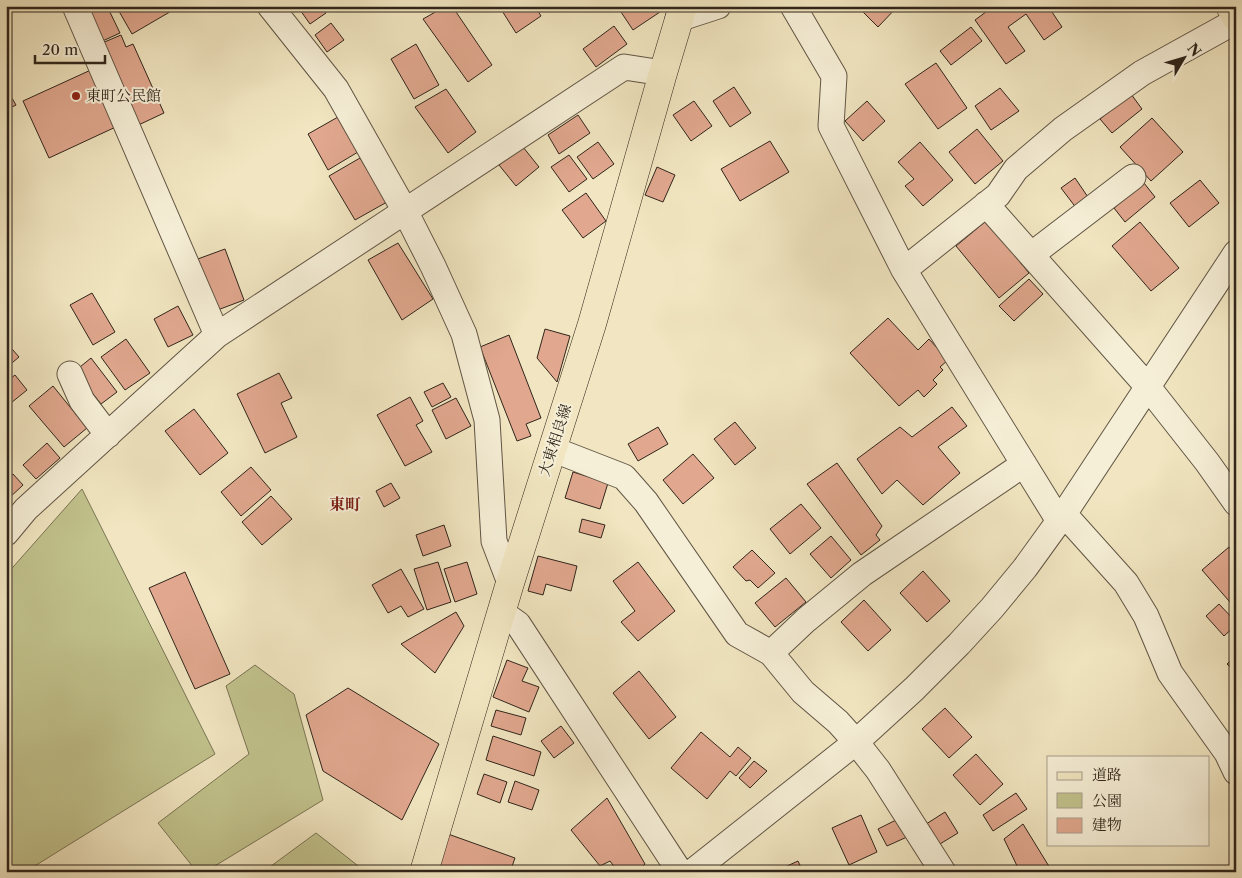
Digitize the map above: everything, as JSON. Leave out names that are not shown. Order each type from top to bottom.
[{"type":"main road","points":[[1230,6],[1236,17]]},
{"type":"main road","name":"大東相良線","points":[[424,872],[501,612],[592,324],[681,13]]},
{"type":"street","points":[[75,6],[217,335]]},
{"type":"street","points":[[270,6],[336,90],[405,211],[464,334],[487,420],[494,541],[510,583]]},
{"type":"street","points":[[681,13],[718,6]]},
{"type":"street","points":[[793,6],[834,76],[830,126],[904,270],[1024,464],[1062,518],[1126,583],[1146,616],[1170,673],[1226,753],[1236,772]]},
{"type":"street","points":[[904,270],[998,195],[1016,169],[1063,129],[1142,73],[1236,21]]},
{"type":"street","points":[[6,533],[26,509],[217,335],[624,66],[663,73]]},
{"type":"street","points":[[1031,255],[1133,176]]},
{"type":"street","points":[[986,204],[1148,387],[1207,462],[1236,503]]},
{"type":"street","points":[[692,872],[856,742],[959,644],[992,608],[1062,518],[1236,253]]},
{"type":"street","points":[[70,374],[82,401],[108,434]]},
{"type":"street","points":[[552,449],[624,477],[646,502],[737,634],[771,653],[803,692],[838,722],[856,742],[878,770],[943,872]]},
{"type":"street","points":[[771,653],[806,620],[862,574],[1024,464]]},
{"type":"street","points":[[501,612],[518,624],[680,872]]},
{"type":"green space","points":[[82,489],[215,754],[25,872],[11,872],[6,862],[6,575]]},
{"type":"green space","points":[[255,665],[294,694],[323,800],[205,872],[197,872],[158,823],[249,754],[226,686]]},
{"type":"green space","points":[[316,833],[366,872],[263,872]]},
{"type":"building","points":[[78,6],[107,6],[120,33],[96,44]]},
{"type":"building","points":[[116,6],[180,6],[132,34]]},
{"type":"building","points":[[299,6],[321,6],[326,13],[310,24]]},
{"type":"building","points":[[446,6],[452,6],[492,65],[468,82],[423,19]]},
{"type":"building","points":[[499,6],[535,6],[541,16],[516,33]]},
{"type":"building","points":[[617,6],[656,6],[660,12],[633,30]]},
{"type":"building","points":[[857,6],[898,6],[878,27]]},
{"type":"building","points":[[994,6],[1048,6],[1062,27],[1044,40],[1026,14],[1008,27],[1025,51],[1006,64],[975,20]]},
{"type":"building","points":[[331,23],[344,40],[327,52],[315,35]]},
{"type":"building","points":[[614,26],[627,44],[596,67],[583,49]]},
{"type":"building","points":[[971,27],[982,41],[951,65],[940,51]]},
{"type":"building","points":[[121,35],[126,47],[133,44],[164,113],[132,128],[95,46]]},
{"type":"building","points":[[416,44],[439,85],[414,99],[391,59]]},
{"type":"building","points":[[936,63],[967,108],[938,129],[905,84]]},
{"type":"building","points":[[93,69],[120,125],[49,158],[23,101]]},
{"type":"building","points":[[734,87],[751,113],[730,127],[713,101]]},
{"type":"building","points":[[6,88],[16,105],[6,110]]},
{"type":"building","points":[[1000,88],[1019,111],[991,130],[975,106]]},
{"type":"building","points":[[446,89],[476,132],[448,153],[415,107]]},
{"type":"building","points":[[1131,94],[1142,109],[1112,133],[1100,119]]},
{"type":"building","points":[[694,101],[712,126],[691,141],[673,115]]},
{"type":"building","points":[[867,101],[885,121],[863,141],[845,121]]},
{"type":"building","points":[[578,115],[590,133],[559,154],[548,135]]},
{"type":"building","points":[[338,117],[358,152],[328,170],[308,134]]},
{"type":"building","points":[[1152,118],[1183,152],[1151,181],[1120,147]]},
{"type":"building","points":[[977,129],[1003,161],[975,184],[949,152]]},
{"type":"building","points":[[770,141],[789,172],[740,201],[721,169]]},
{"type":"building","points":[[598,142],[614,164],[593,179],[577,157]]},
{"type":"building","points":[[920,142],[953,180],[923,206],[905,186],[914,179],[898,162]]},
{"type":"building","points":[[523,147],[539,167],[516,186],[499,165]]},
{"type":"building","points":[[569,155],[587,179],[569,192],[551,167]]},
{"type":"building","points":[[360,158],[387,202],[355,220],[329,176]]},
{"type":"building","points":[[657,167],[675,175],[663,202],[645,195]]},
{"type":"building","points":[[1075,178],[1090,200],[1077,209],[1061,188]]},
{"type":"building","points":[[1200,180],[1219,203],[1189,227],[1170,203]]},
{"type":"building","points":[[1144,183],[1155,197],[1125,222],[1114,208]]},
{"type":"building","points":[[586,193],[606,221],[583,238],[562,210]]},
{"type":"building","points":[[986,221],[1029,273],[999,298],[956,246]]},
{"type":"building","points":[[1140,222],[1179,268],[1151,291],[1112,246]]},
{"type":"building","points":[[398,243],[433,299],[402,320],[368,260]]},
{"type":"building","points":[[225,249],[244,300],[215,311],[195,260]]},
{"type":"building","points":[[1029,279],[1043,294],[1014,321],[999,306]]},
{"type":"building","points":[[92,293],[115,332],[93,345],[70,305]]},
{"type":"building","points":[[178,306],[193,335],[168,347],[154,319]]},
{"type":"building","points":[[888,318],[918,350],[929,339],[948,360],[940,367],[943,370],[933,380],[937,384],[924,397],[918,390],[899,406],[850,353]]},
{"type":"building","points":[[545,329],[570,336],[557,382],[537,358]]},
{"type":"building","points":[[509,335],[541,418],[526,424],[531,436],[517,441],[480,347]]},
{"type":"building","points":[[126,339],[150,373],[125,390],[101,357]]},
{"type":"building","points":[[6,342],[19,357],[6,368]]},
{"type":"building","points":[[91,358],[117,392],[101,404],[75,371]]},
{"type":"building","points":[[279,373],[292,398],[281,403],[297,437],[265,453],[237,394]]},
{"type":"building","points":[[15,375],[27,390],[6,407],[6,382]]},
{"type":"building","points":[[443,383],[451,397],[432,407],[424,392]]},
{"type":"building","points":[[53,386],[87,428],[64,447],[29,406]]},
{"type":"building","points":[[410,397],[423,421],[416,425],[432,452],[405,466],[377,415]]},
{"type":"building","points":[[456,398],[471,426],[446,439],[432,410]]},
{"type":"building","points":[[952,407],[967,426],[938,447],[960,473],[923,505],[897,480],[882,494],[857,459],[900,427],[912,437]]},
{"type":"building","points":[[194,409],[228,453],[200,475],[165,431]]},
{"type":"building","points":[[735,422],[756,448],[735,465],[714,439]]},
{"type":"building","points":[[658,427],[668,444],[638,461],[628,444]]},
{"type":"building","points":[[47,443],[60,458],[36,479],[23,465]]},
{"type":"building","points":[[693,454],[714,478],[683,504],[663,480]]},
{"type":"building","points":[[837,463],[882,526],[876,535],[880,540],[861,555],[807,484]]},
{"type":"building","points":[[251,467],[271,490],[241,516],[221,492]]},
{"type":"building","points":[[573,472],[608,483],[600,509],[565,498]]},
{"type":"building","points":[[13,474],[23,485],[6,501],[6,480]]},
{"type":"building","points":[[391,483],[400,498],[384,507],[376,491]]},
{"type":"building","points":[[271,496],[292,519],[262,545],[242,522]]},
{"type":"building","points":[[801,504],[821,528],[790,554],[770,529]]},
{"type":"building","points":[[582,519],[605,525],[601,538],[579,532]]},
{"type":"building","points":[[444,525],[451,546],[423,556],[416,535]]},
{"type":"building","points":[[831,536],[851,560],[831,578],[810,554]]},
{"type":"building","points":[[1229,547],[1236,556],[1236,609],[1202,570]]},
{"type":"building","points":[[752,550],[775,573],[758,588],[750,580],[746,581],[733,567]]},
{"type":"building","points":[[538,556],[577,566],[571,591],[546,584],[543,595],[528,591]]},
{"type":"building","points":[[438,562],[451,602],[427,610],[414,569]]},
{"type":"building","points":[[467,562],[477,594],[455,602],[444,569]]},
{"type":"building","points":[[638,562],[675,611],[638,641],[621,622],[635,611],[613,581]]},
{"type":"building","points":[[401,569],[424,609],[408,617],[401,606],[388,613],[372,585]]},
{"type":"building","points":[[923,571],[950,601],[927,622],[900,593]]},
{"type":"building","points":[[185,572],[230,674],[195,689],[149,588]]},
{"type":"building","points":[[786,578],[806,602],[775,627],[755,603]]},
{"type":"building","points":[[864,600],[891,630],[868,651],[841,622]]},
{"type":"building","points":[[1219,604],[1236,622],[1236,625],[1224,636],[1206,616]]},
{"type":"building","points":[[456,612],[464,626],[435,673],[401,644]]},
{"type":"building","points":[[1236,656],[1236,672],[1227,664]]},
{"type":"building","points":[[507,660],[528,668],[522,681],[539,687],[529,712],[493,697]]},
{"type":"building","points":[[639,671],[676,717],[649,739],[613,693]]},
{"type":"building","points":[[348,688],[439,744],[402,820],[323,771],[306,715]]},
{"type":"building","points":[[945,708],[972,737],[949,758],[922,729]]},
{"type":"building","points":[[496,710],[526,718],[521,735],[491,726]]},
{"type":"building","points":[[561,726],[574,743],[554,758],[541,741]]},
{"type":"building","points":[[701,732],[730,757],[738,747],[751,758],[736,776],[730,771],[707,799],[671,768]]},
{"type":"building","points":[[493,736],[541,752],[534,776],[486,760]]},
{"type":"building","points":[[976,754],[1003,784],[980,805],[953,775]]},
{"type":"building","points":[[754,761],[767,771],[750,788],[739,778]]},
{"type":"building","points":[[484,774],[507,782],[500,803],[477,794]]},
{"type":"building","points":[[515,781],[539,790],[532,810],[508,802]]},
{"type":"building","points":[[1016,793],[1027,809],[993,831],[983,815]]},
{"type":"building","points":[[607,798],[645,864],[637,872],[618,872],[610,861],[600,866],[571,830]]},
{"type":"building","points":[[945,812],[958,833],[935,847],[923,826]]},
{"type":"building","points":[[861,815],[877,852],[849,865],[832,828]]},
{"type":"building","points":[[898,819],[907,837],[887,846],[878,829]]},
{"type":"building","points":[[1023,824],[1050,868],[1044,872],[1020,872],[1004,839]]},
{"type":"building","points":[[448,834],[515,858],[510,872],[499,868],[498,872],[434,872]]},
{"type":"building","points":[[798,861],[803,872],[774,872]]},
{"type":"place","name":"東町公民館","points":[[76,96]]},
{"type":"district","name":"東町","points":[[345,504]]}]
